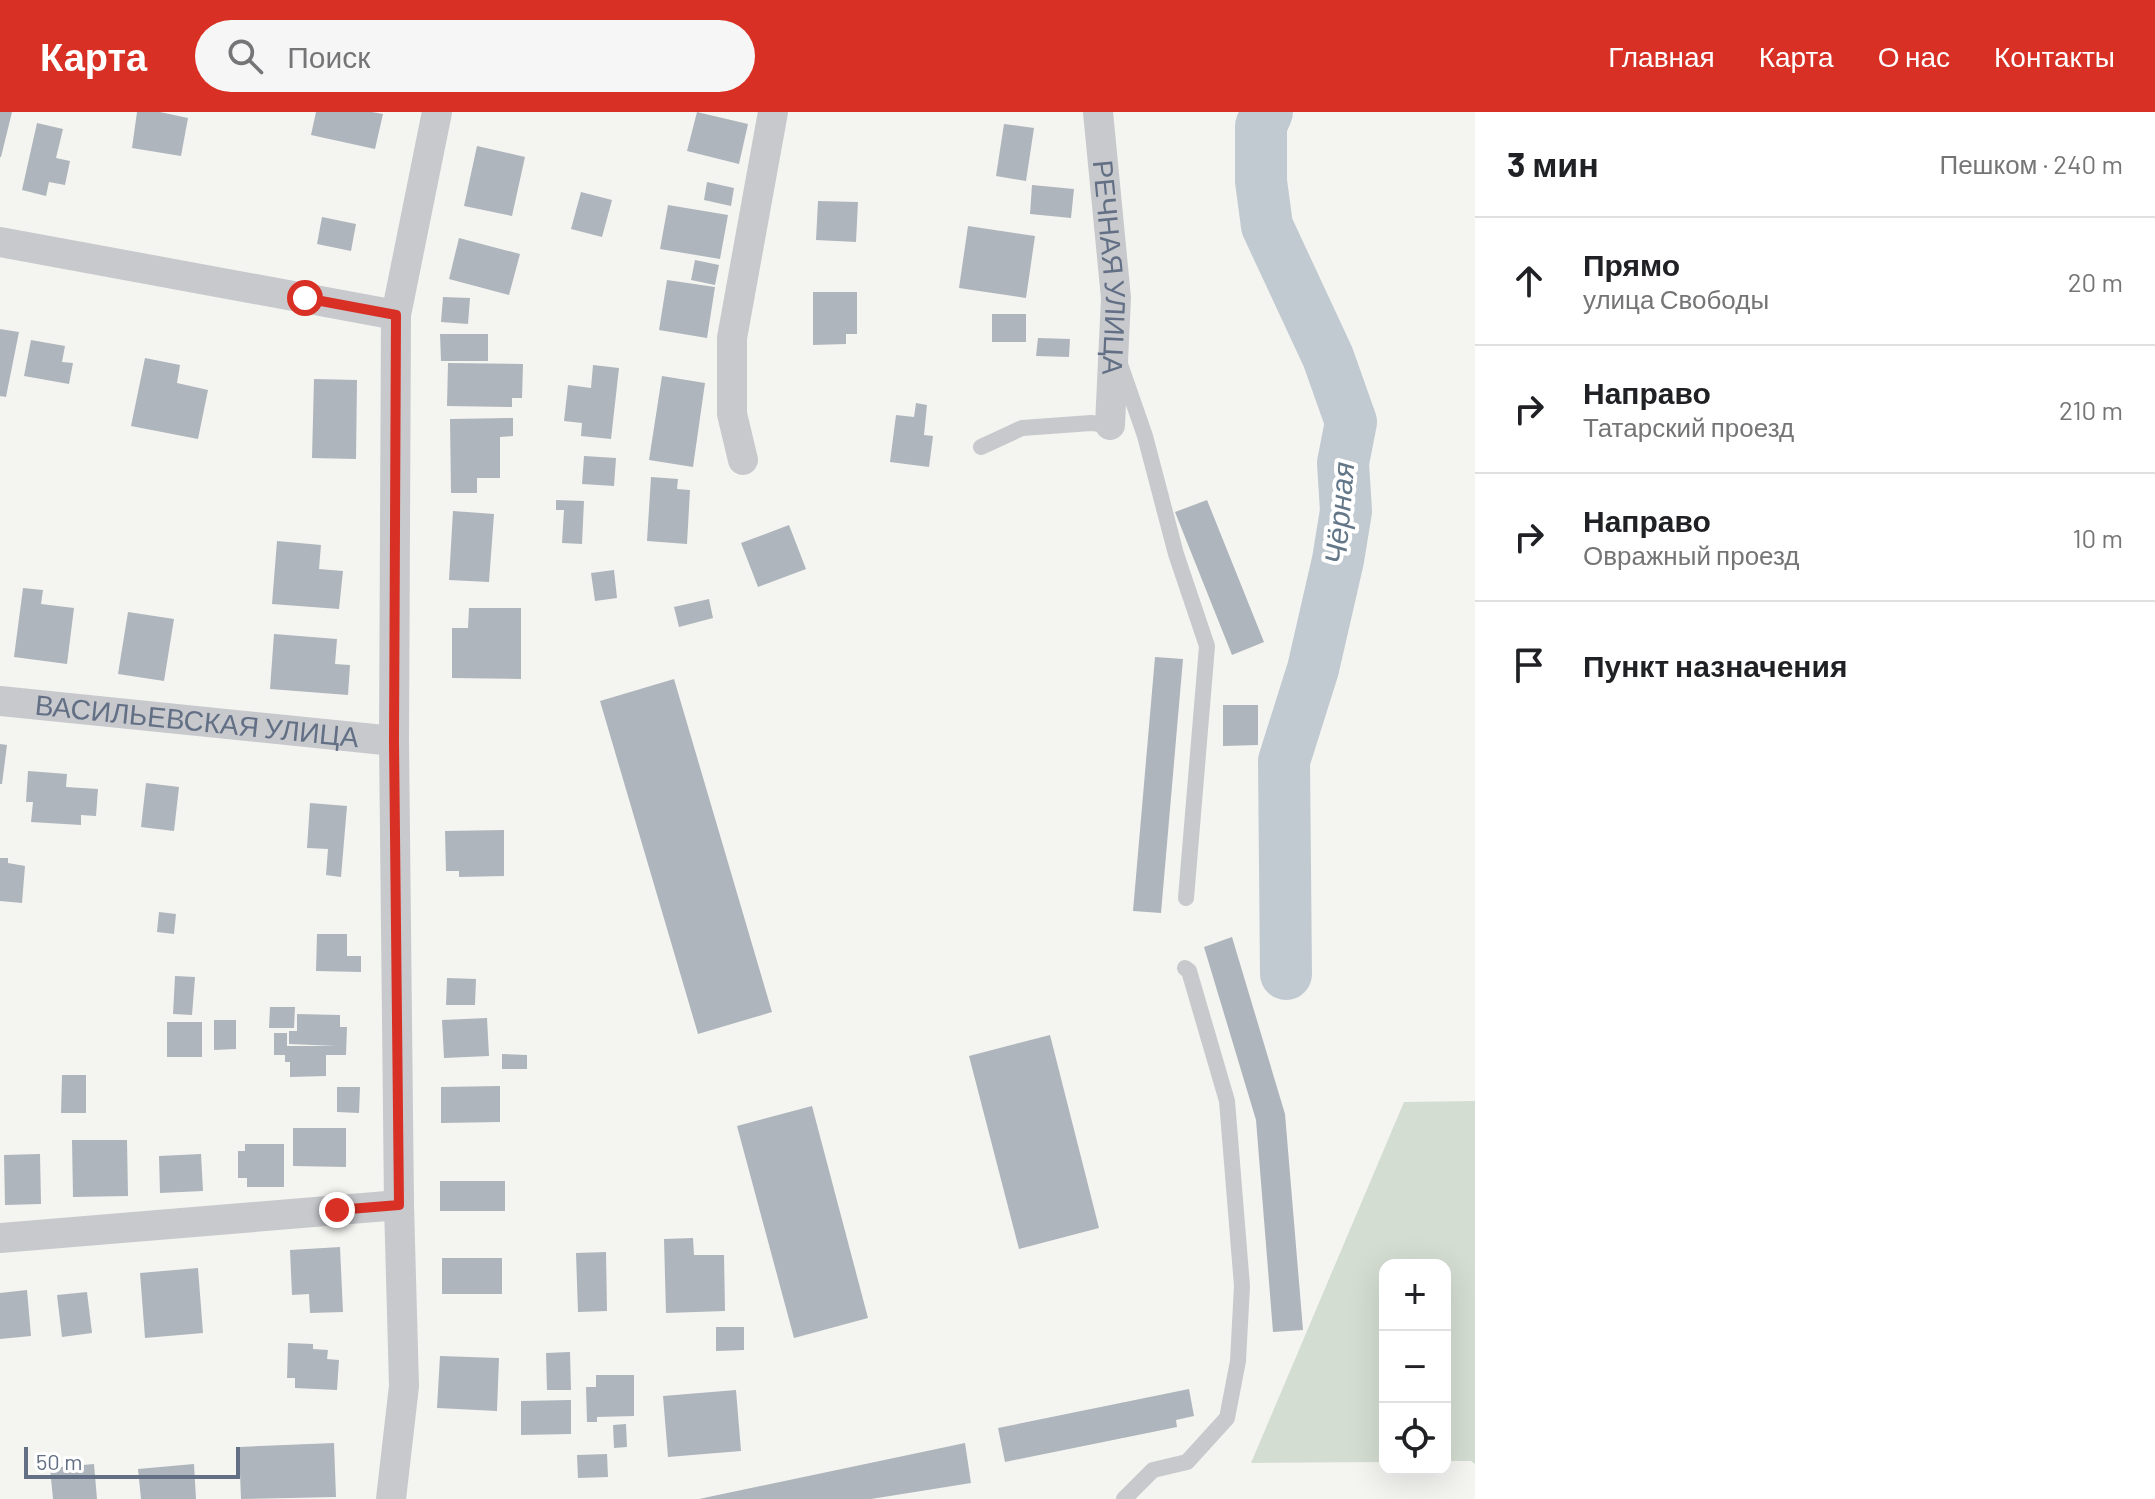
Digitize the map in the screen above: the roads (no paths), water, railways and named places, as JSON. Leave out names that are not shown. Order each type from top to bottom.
[{"type":"street","points":[[391,1499],[404,1386],[394,741],[396,315],[437,112]]},
{"type":"street","points":[[743,460],[732,414],[732,338],[773,112]]},
{"type":"street","name":"РЕЧНАЯ УЛИЦА","points":[[1098,112],[1116,298],[1110,425]]},
{"type":"street","points":[[0,242],[396,315]]},
{"type":"street","name":"ВАСИЛЬЕВСКАЯ УЛИЦА","points":[[0,701],[394,741]]},
{"type":"street","points":[[0,1238],[399,1205]]},
{"type":"lane","points":[[1114,348],[1145,436],[1176,554],[1207,646],[1186,898]]},
{"type":"lane","points":[[981,447],[1022,428],[1091,423],[1110,425]]},
{"type":"lane","points":[[1124,1499],[1153,1470],[1187,1462],[1227,1418],[1238,1361],[1242,1286],[1227,1101],[1189,971],[1185,968]]},
{"type":"waterway","name":"Чёрная","points":[[1267,112],[1261,126],[1261,181],[1267,226],[1328,357],[1351,422],[1343,463],[1346,511],[1338,560],[1313,669],[1284,761],[1286,974]]}]
